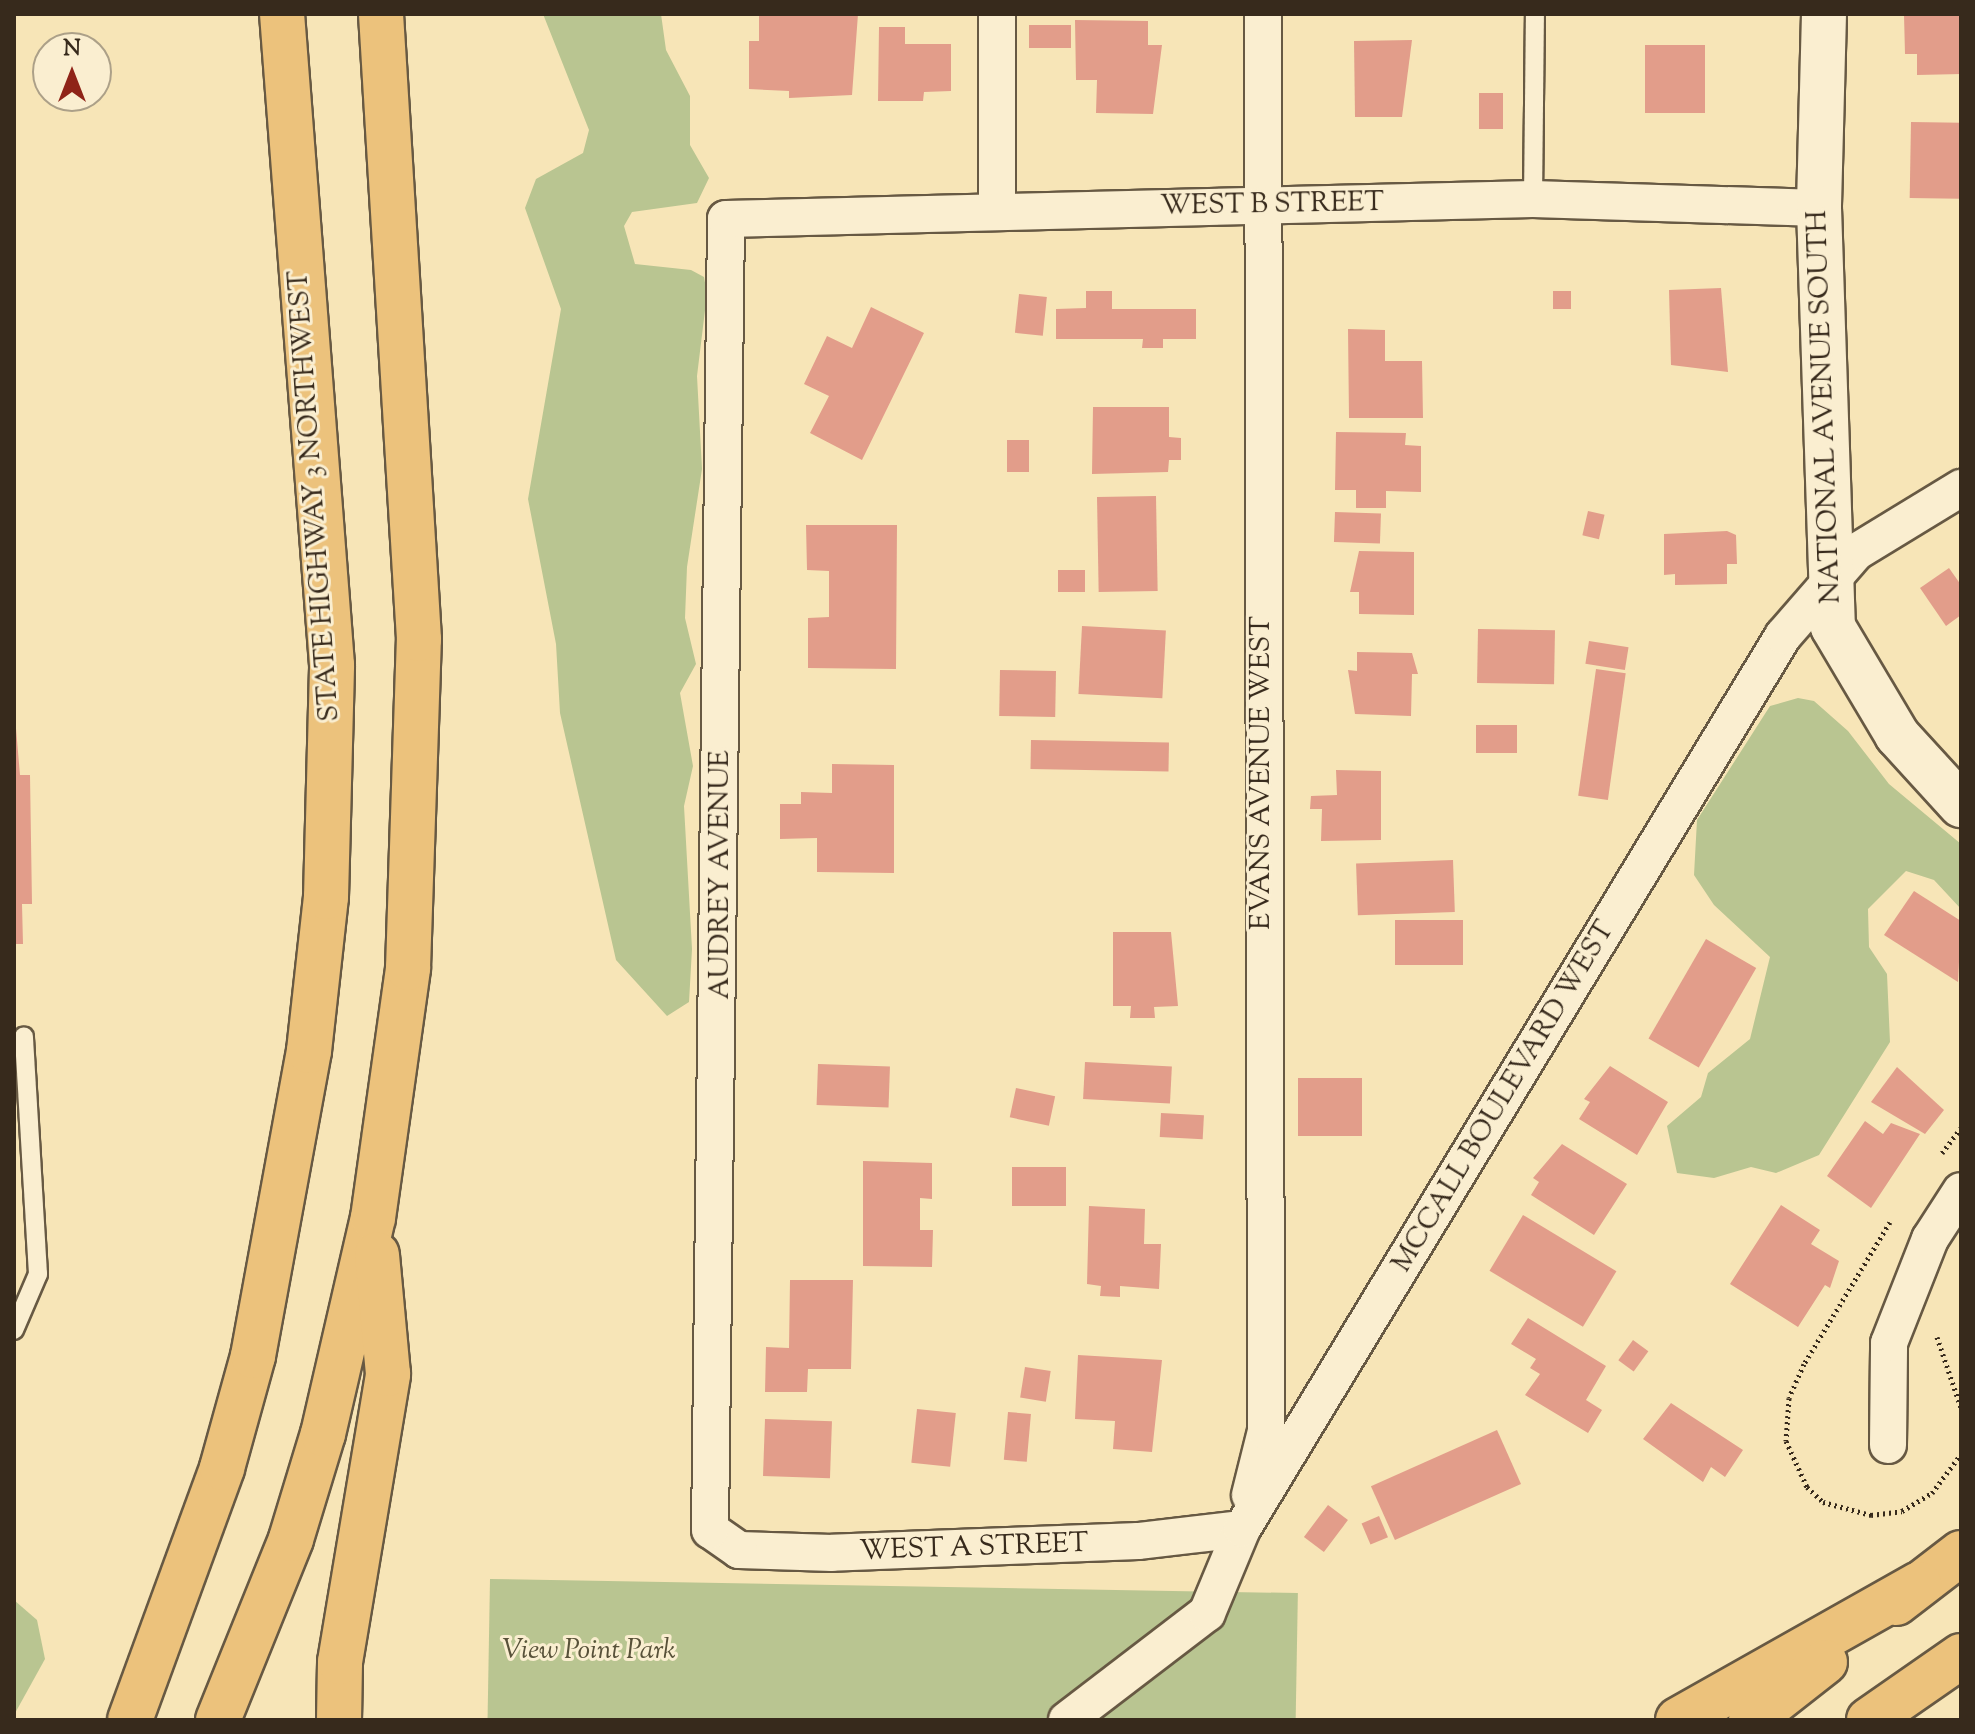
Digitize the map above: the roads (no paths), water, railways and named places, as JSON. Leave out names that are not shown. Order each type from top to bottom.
[{"type":"highway","name":"STATE HIGHWAY 3 NORTHWEST","points":[[130,1720],[222,1468],[253,1356],[309,1051],[326,897],[332,665],[282,14]]},
{"type":"highway","points":[[218,1720],[291,1539],[373,1218],[408,968],[419,639],[381,14]]},
{"type":"highway","points":[[339,1720],[340,1662],[388,1374],[373,1218]]},
{"type":"highway","points":[[1751,1720],[1961,1553]]},
{"type":"highway","points":[[1678,1720],[1919,1584]]},
{"type":"highway","points":[[1869,1720],[1961,1656]]},
{"type":"main road","name":"NATIONAL AVENUE SOUTH","points":[[1824,14],[1819,208],[1827,580],[1833,627],[1897,735],[1961,805]]},
{"type":"street","points":[[997,14],[997,211]]},
{"type":"street","name":"EVANS AVENUE WEST","points":[[1242,1529],[1266,1431],[1260,206],[1263,14]]},
{"type":"street","name":"WEST B STREET","points":[[726,219],[1533,199],[1819,208]]},
{"type":"street","name":"AUDREY AVENUE","points":[[710,1530],[726,219]]},
{"type":"street","name":"MCCALL BOULEVARD WEST","points":[[1067,1720],[1207,1613],[1242,1529],[1783,636],[1827,580],[1856,552],[1961,488]]},
{"type":"street","points":[[1888,1445],[1889,1343],[1930,1239],[1961,1191]]},
{"type":"street","name":"WEST A STREET","points":[[710,1530],[739,1550],[832,1553],[1138,1541],[1242,1529]]},
{"type":"lane","points":[[1533,199],[1535,14]]},
{"type":"lane","points":[[14,1330],[38,1274],[24,1036]]},
{"type":"park label","name":"View Point Park","points":[[589,1651]]}]
